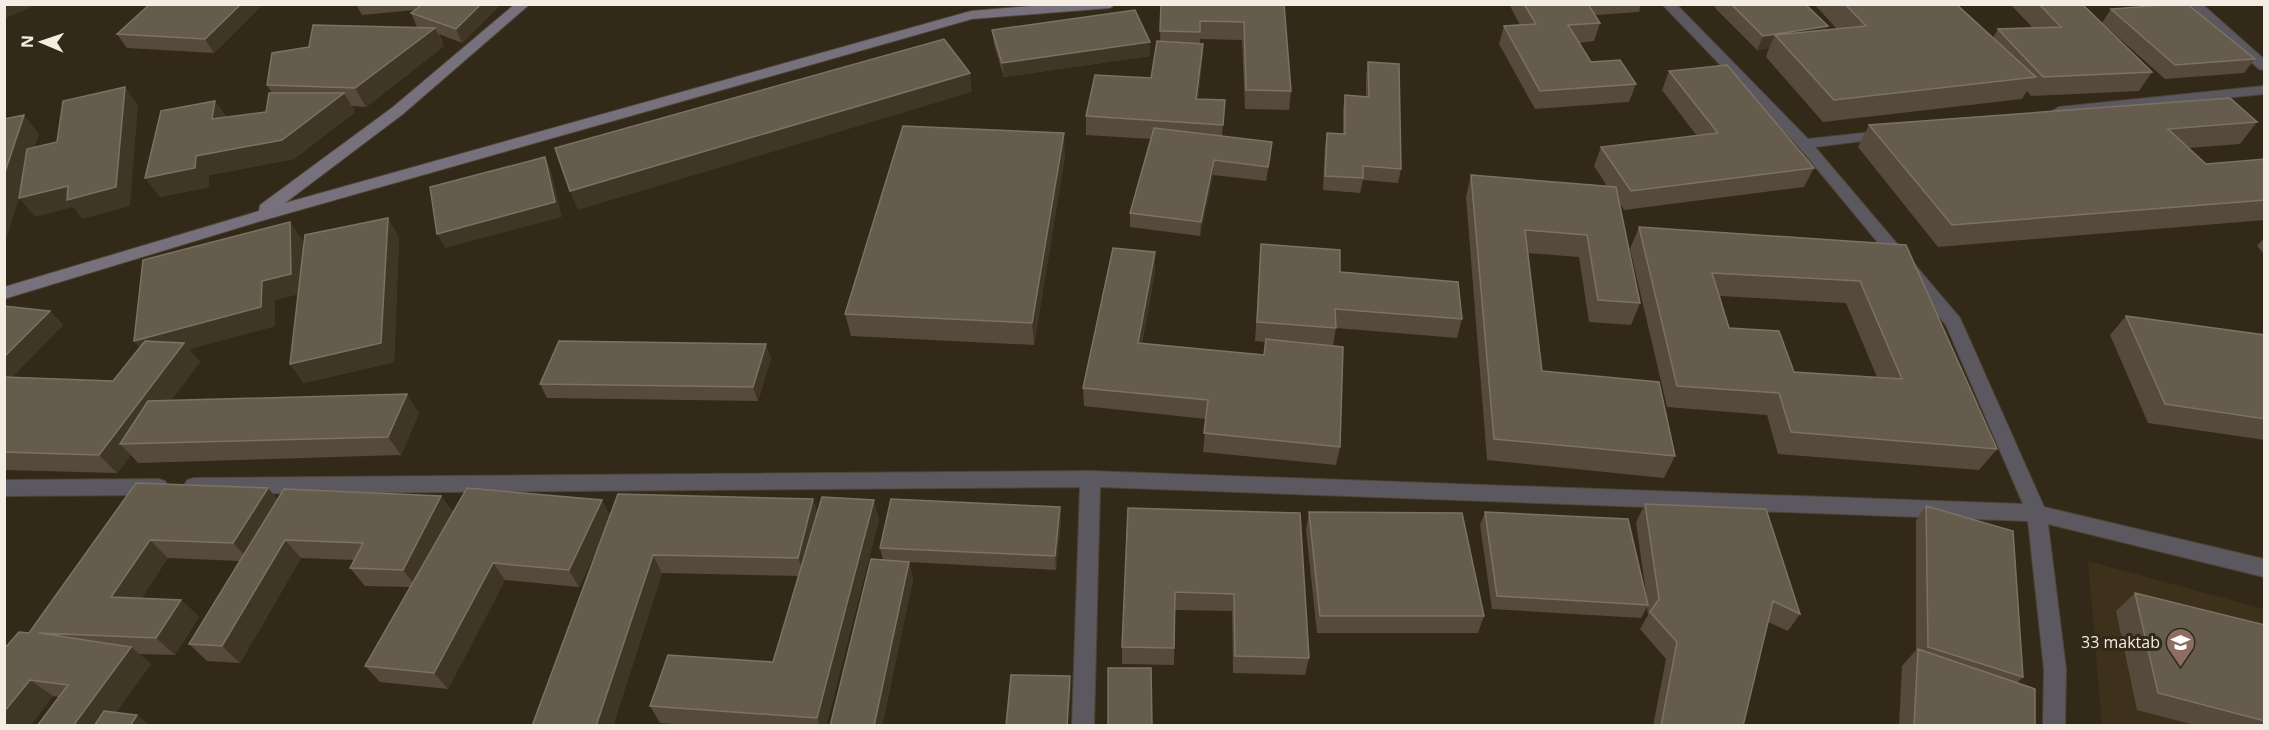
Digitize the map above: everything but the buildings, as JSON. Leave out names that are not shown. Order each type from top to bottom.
[{"type":"main road","points":[[255,217],[316,174],[469,54],[524,4]]},
{"type":"main road","points":[[4,293],[255,217],[971,15],[1110,4]]},
{"type":"street","points":[[1668,4],[1804,144],[1954,322],[2037,513],[2055,669],[2054,726]]},
{"type":"street","points":[[2193,4],[2265,66]]},
{"type":"street","points":[[2047,113],[2265,90]]},
{"type":"street","points":[[1804,144],[1897,132]]},
{"type":"street","points":[[1083,726],[1090,479]]},
{"type":"street","points":[[4,488],[1090,479],[2037,513],[2265,568]]},
{"type":"shaded area","name":"33 maktab","points":[[2088,561],[2264,609],[2264,725],[2102,725]]},
{"type":"place","name":"33 maktab","points":[[2181,668]]}]
